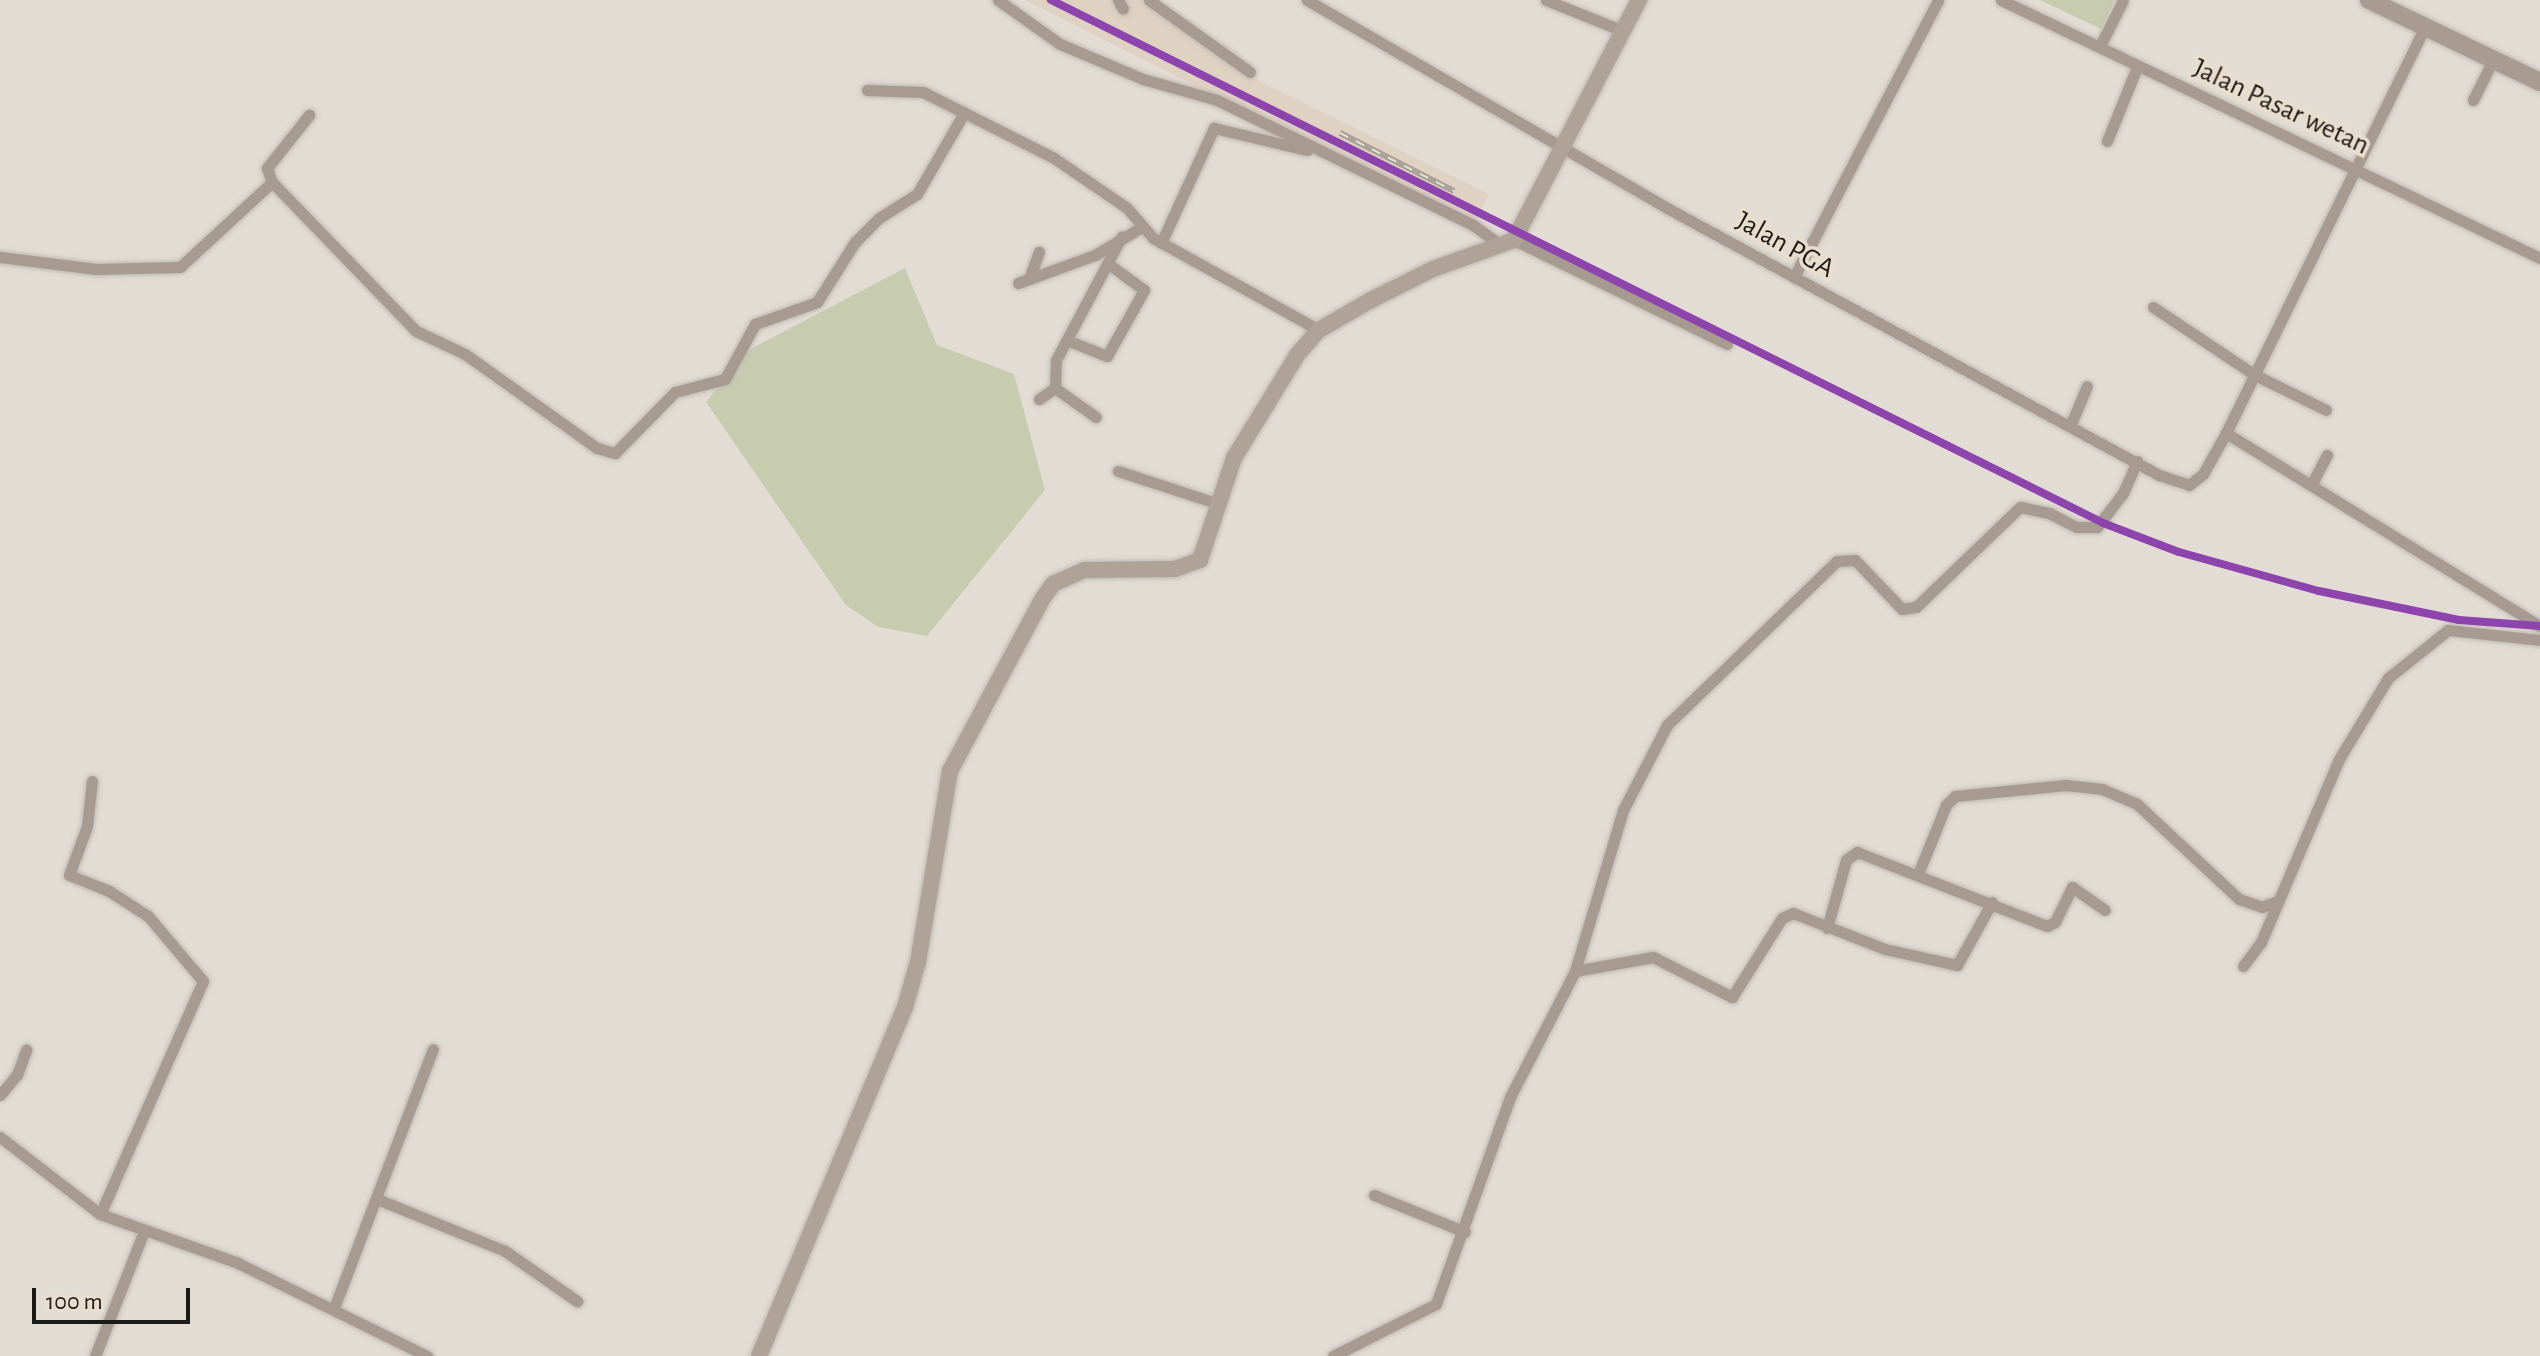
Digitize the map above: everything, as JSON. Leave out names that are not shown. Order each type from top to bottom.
[{"type":"main road","points":[[759,1356],[905,1007],[918,962],[941,805],[966,738],[1053,584],[1085,570],[1175,569],[1200,560],[1230,466],[1257,417],[1319,330],[1433,269],[1506,242],[1565,150],[1639,0]]},
{"type":"main road","points":[[2369,0],[2540,82]]},
{"type":"street","points":[[998,0],[1060,44],[1143,79],[1217,100],[1506,242],[1727,344]]},
{"type":"street","points":[[1149,0],[1250,72]]},
{"type":"street","name":"Jalan PGA","points":[[1307,0],[1565,150],[1794,277],[2181,484],[2195,484],[2226,433]]},
{"type":"street","points":[[1546,0],[1623,31]]},
{"type":"street","points":[[1794,277],[1938,0]]},
{"type":"street","name":"Jalan Pasar wetan","points":[[2001,0],[2540,258]]},
{"type":"street","points":[[2100,46],[2123,0]]},
{"type":"street","points":[[2425,26],[2226,433],[2540,626]]},
{"type":"street","points":[[2473,100],[2494,58]]},
{"type":"street","points":[[2107,141],[2137,67]]},
{"type":"street","points":[[867,90],[919,91],[1081,174],[1127,208],[1140,228],[1161,243],[1319,330]]},
{"type":"street","points":[[309,115],[267,168],[272,182],[416,331],[465,354],[597,448],[615,453],[680,389],[725,379],[755,324],[817,302],[855,242],[879,218],[917,194],[964,113]]},
{"type":"street","points":[[1161,243],[1214,128],[1319,152]]},
{"type":"street","points":[[0,257],[96,269],[180,267],[272,182]]},
{"type":"street","points":[[1039,252],[1023,281],[1095,255],[1122,236],[1140,228]]},
{"type":"street","points":[[1055,388],[1056,360],[1110,265],[1122,236]]},
{"type":"street","points":[[1069,341],[1107,356],[1144,290],[1110,265]]},
{"type":"street","points":[[2153,307],[2255,375],[2326,410]]},
{"type":"street","points":[[2071,424],[2087,386]]},
{"type":"street","points":[[1039,399],[1055,388]]},
{"type":"street","points":[[1055,388],[1096,417]]},
{"type":"street","points":[[2311,485],[2327,455]]},
{"type":"street","points":[[1333,1356],[1436,1304],[1465,1232],[1510,1097],[1575,971],[1623,810],[1667,725],[1837,561],[1855,560],[1902,609],[1916,607],[2020,507],[2033,507],[2077,527],[2097,527],[2123,493],[2137,461]]},
{"type":"street","points":[[1118,471],[1219,504]]},
{"type":"street","points":[[2243,966],[2261,942],[2275,902],[2339,759],[2388,678],[2448,630],[2540,640]]},
{"type":"street","points":[[92,781],[87,826],[69,875],[109,891],[148,916],[203,981],[100,1214]]},
{"type":"street","points":[[1918,874],[1946,805],[1955,796],[2065,785],[2102,789],[2137,804],[2239,899],[2262,907],[2275,902]]},
{"type":"street","points":[[1827,928],[1852,854],[1863,853],[2051,926],[2072,887],[2105,910]]},
{"type":"street","points":[[1575,971],[1653,957],[1732,997],[1785,915],[1798,914],[1885,949],[1957,965],[1992,902]]},
{"type":"street","points":[[334,1308],[433,1049]]},
{"type":"street","points":[[0,1095],[17,1075],[26,1050]]},
{"type":"street","points":[[0,1137],[100,1214],[238,1263],[427,1356]]},
{"type":"street","points":[[1374,1195],[1465,1232]]},
{"type":"street","points":[[377,1199],[505,1251],[577,1301]]},
{"type":"street","points":[[95,1356],[144,1231]]},
{"type":"shaded area","points":[[1025,0],[1143,0],[1239,71],[1489,194],[1476,219],[1318,147]]},
{"type":"green space","points":[[2040,0],[2115,0],[2101,29]]},
{"type":"green space","points":[[905,268],[937,345],[1014,374],[1045,490],[927,636],[878,627],[846,605],[706,402],[747,351]]},
{"type":"railway","points":[[1340,133],[1454,191]]},
{"type":"transit line","points":[[1051,0],[2103,523],[2179,552],[2319,591],[2459,620],[2540,626]]}]
